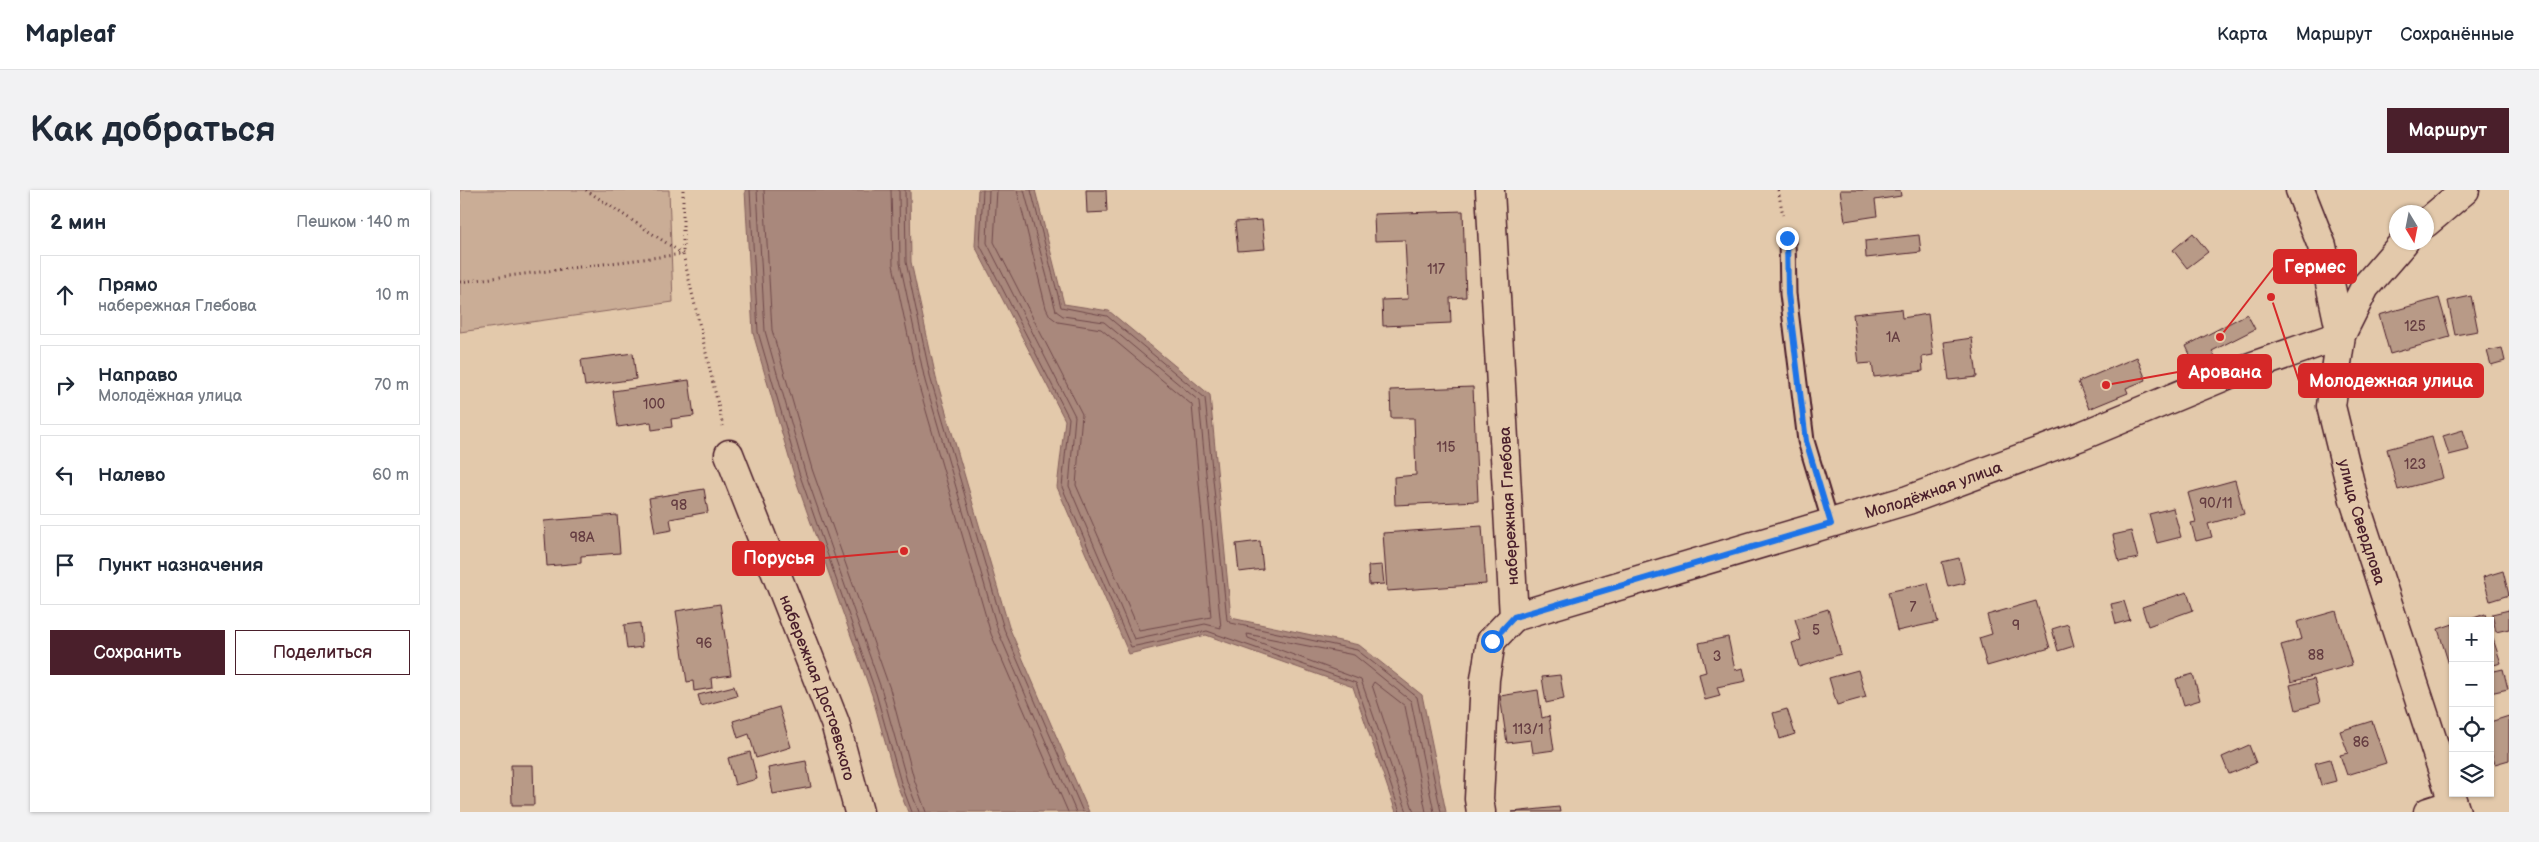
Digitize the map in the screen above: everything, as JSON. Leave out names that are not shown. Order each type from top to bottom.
[{"type":"street","name":"набережная Глебова","points":[[1490,190],[1514,617]]},
{"type":"street","points":[[2300,190],[2322,246],[2341,335]]},
{"type":"street","points":[[2434,216],[2464,190]]},
{"type":"street","name":"улица Свердлова","points":[[2397,250],[2365,288],[2341,335],[2331,406],[2354,500],[2445,809]]},
{"type":"street","name":"Молодёжная улица","points":[[1514,617],[1831,524],[1926,493],[2081,436],[2230,374],[2341,335]]},
{"type":"street","name":"набережная Достоевского","points":[[729,454],[835,723],[859,812]]},
{"type":"street","points":[[1480,812],[1479,799],[1486,669],[1492,641],[1514,617]]},
{"type":"lane","points":[[1787,238],[1788,294],[1806,441],[1831,524]]},
{"type":"path","points":[[586,190],[683,254]]},
{"type":"path","points":[[683,190],[683,254],[729,454]]},
{"type":"path","points":[[460,282],[683,254]]},
{"type":"shaded area","points":[[460,190],[669,190],[673,302],[460,332]]},
{"type":"water","points":[[745,190],[910,190],[911,262],[936,378],[1009,627],[1089,812],[908,812],[897,785],[872,695],[794,475],[753,333]]},
{"type":"water","points":[[978,190],[1035,190],[1064,304],[1109,311],[1210,395],[1231,618],[1359,645],[1422,695],[1446,812],[1396,812],[1353,687],[1206,635],[1129,654],[1057,487],[1065,420],[975,246]]},
{"type":"building","points":[[1086,190],[1106,190],[1107,212],[1087,213]]},
{"type":"building","points":[[1840,190],[1900,190],[1901,196],[1875,200],[1877,216],[1845,221]]},
{"type":"building","points":[[1463,211],[1466,297],[1450,298],[1451,323],[1383,326],[1382,300],[1408,299],[1405,240],[1375,241],[1374,214]]},
{"type":"building","points":[[1262,220],[1265,249],[1238,251],[1235,222]]},
{"type":"building","points":[[2193,233],[2208,252],[2187,268],[2173,250]]},
{"type":"building","points":[[1919,235],[1921,252],[1866,258],[1865,241]]},
{"type":"building","points":[[2471,296],[2478,331],[2455,335],[2448,301]]},
{"type":"building","points":[[2439,298],[2450,337],[2390,354],[2379,315]]},
{"type":"building","points":[[1901,309],[1902,318],[1928,314],[1933,355],[1922,357],[1923,371],[1874,377],[1872,363],[1859,364],[1853,314]]},
{"type":"building","points":[[2247,314],[2255,329],[2212,351],[2215,356],[2204,362],[2201,357],[2193,361],[2186,346]]},
{"type":"building","points":[[1972,338],[1977,377],[1949,380],[1944,342]]},
{"type":"building","points":[[2502,348],[2505,361],[2491,365],[2487,351]]},
{"type":"building","points":[[633,353],[636,379],[585,386],[581,360]]},
{"type":"building","points":[[2137,357],[2146,380],[2126,388],[2128,393],[2089,409],[2078,382]]},
{"type":"building","points":[[689,380],[694,416],[671,419],[672,427],[652,430],[651,422],[618,427],[613,391]]},
{"type":"building","points":[[1473,387],[1478,501],[1395,505],[1394,477],[1416,475],[1414,418],[1391,418],[1390,390]]},
{"type":"building","points":[[2463,430],[2469,450],[2449,455],[2443,436]]},
{"type":"building","points":[[2432,437],[2443,478],[2398,490],[2387,449]]},
{"type":"building","points":[[2235,480],[2244,514],[2208,524],[2212,537],[2196,541],[2191,523],[2196,522],[2188,493]]},
{"type":"building","points":[[704,489],[708,512],[670,519],[672,530],[655,533],[649,498]]},
{"type":"building","points":[[2173,508],[2181,537],[2157,543],[2149,514]]},
{"type":"building","points":[[617,515],[620,553],[581,556],[581,563],[547,566],[544,521]]},
{"type":"building","points":[[1482,526],[1486,584],[1387,591],[1383,533]]},
{"type":"building","points":[[2131,531],[2138,558],[2119,562],[2113,535]]},
{"type":"building","points":[[1260,541],[1263,569],[1239,572],[1236,544]]},
{"type":"building","points":[[1959,558],[1965,583],[1948,587],[1942,562]]},
{"type":"building","points":[[1382,565],[1384,584],[1369,585],[1368,566]]},
{"type":"building","points":[[2503,571],[2509,595],[2490,601],[2483,577]]},
{"type":"building","points":[[1928,583],[1938,622],[1897,631],[1888,592]]},
{"type":"building","points":[[2187,592],[2193,610],[2148,626],[2142,607]]},
{"type":"building","points":[[2036,601],[2050,648],[1987,666],[1979,638],[1992,634],[1987,615]]},
{"type":"building","points":[[2124,601],[2130,620],[2116,624],[2111,604]]},
{"type":"building","points":[[720,604],[731,675],[711,678],[712,688],[694,691],[693,681],[687,682],[676,611]]},
{"type":"building","points":[[1828,609],[1841,654],[1799,667],[1792,643],[1801,640],[1795,619]]},
{"type":"building","points":[[2509,610],[2509,629],[2496,632],[2492,614]]},
{"type":"building","points":[[2336,611],[2352,665],[2291,682],[2281,645],[2302,639],[2297,622]]},
{"type":"building","points":[[640,623],[642,647],[627,649],[624,625]]},
{"type":"building","points":[[2068,624],[2074,646],[2058,651],[2052,629]]},
{"type":"building","points":[[2449,625],[2449,665],[2438,629]]},
{"type":"building","points":[[1728,637],[1735,670],[1743,668],[1746,681],[1717,687],[1720,696],[1705,700],[1699,674],[1706,672],[1699,643]]},
{"type":"building","points":[[2494,642],[2501,663],[2494,665]]},
{"type":"building","points":[[2503,669],[2508,689],[2494,692],[2494,671]]},
{"type":"building","points":[[1858,670],[1866,697],[1837,705],[1829,678]]},
{"type":"building","points":[[2193,674],[2200,700],[2184,705],[2176,679]]},
{"type":"building","points":[[1560,675],[1564,699],[1546,703],[1542,677]]},
{"type":"building","points":[[2314,679],[2320,703],[2296,710],[2290,685]]},
{"type":"building","points":[[734,686],[737,696],[701,706],[698,695]]},
{"type":"building","points":[[1538,690],[1542,718],[1549,716],[1554,750],[1533,753],[1531,740],[1507,743],[1500,696]]},
{"type":"building","points":[[779,707],[791,747],[756,758],[749,734],[738,738],[733,721]]},
{"type":"building","points":[[1787,709],[1795,734],[1780,739],[1773,713]]},
{"type":"building","points":[[2509,716],[2509,760],[2495,764],[2494,761],[2494,721]]},
{"type":"building","points":[[2372,721],[2386,763],[2347,775],[2340,755],[2348,753],[2340,731]]},
{"type":"building","points":[[2249,745],[2256,763],[2229,774],[2222,757]]},
{"type":"building","points":[[750,752],[757,779],[735,785],[728,758]]},
{"type":"building","points":[[2330,759],[2336,781],[2321,785],[2315,763]]},
{"type":"building","points":[[806,761],[811,787],[773,794],[768,768]]},
{"type":"building","points":[[511,765],[533,765],[534,805],[512,805]]},
{"type":"building","points":[[1559,807],[1560,812],[1512,812]]},
{"type":"place","name":"Молодежная улица","points":[[2271,297]]},
{"type":"place","name":"Гермес","points":[[2220,337]]},
{"type":"place","name":"Арована","points":[[2106,385]]},
{"type":"place","name":"Порусья","points":[[904,551]]},
{"type":"route","points":[[1492,641],[1514,617],[1831,524],[1806,441],[1788,294],[1787,238]]}]
